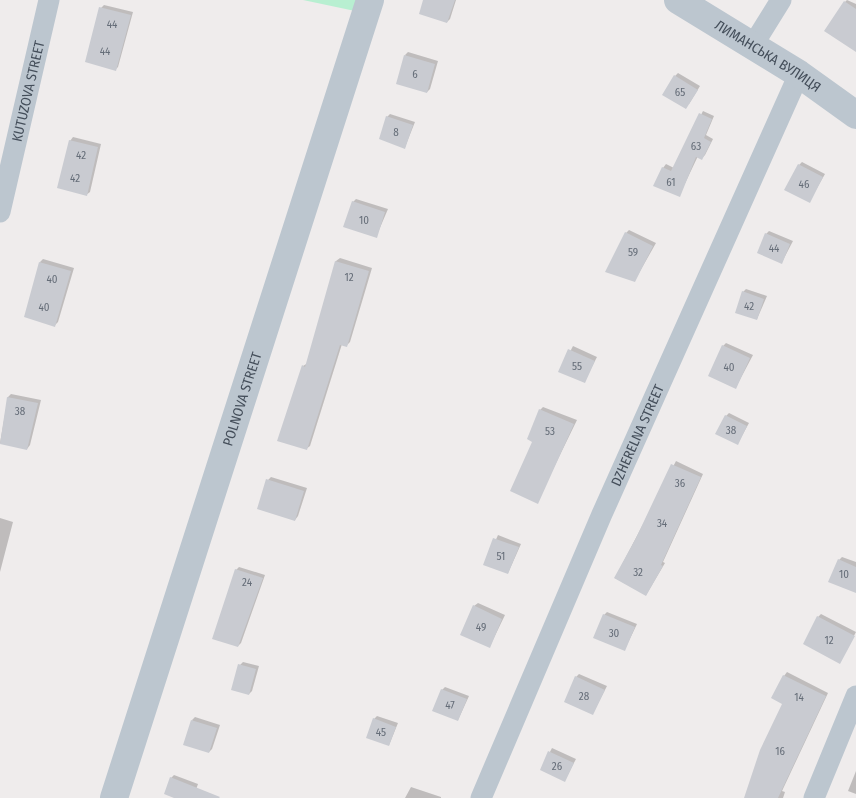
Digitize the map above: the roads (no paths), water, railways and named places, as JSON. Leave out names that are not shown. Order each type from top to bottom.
[{"type":"street","name":"KUTUZOVA STREET","points":[[0,212],[49,0]]},
{"type":"street","name":"POLNOVA STREET","points":[[114,798],[370,0]]},
{"type":"street","name":"ЛИМАНСЬКА ВУЛИЦЯ","points":[[678,0],[799,74],[856,115]]},
{"type":"street","points":[[753,45],[781,0]]},
{"type":"street","name":"DZHERELNA STREET","points":[[481,798],[602,514],[799,74]]},
{"type":"street","points":[[814,798],[856,696]]}]
